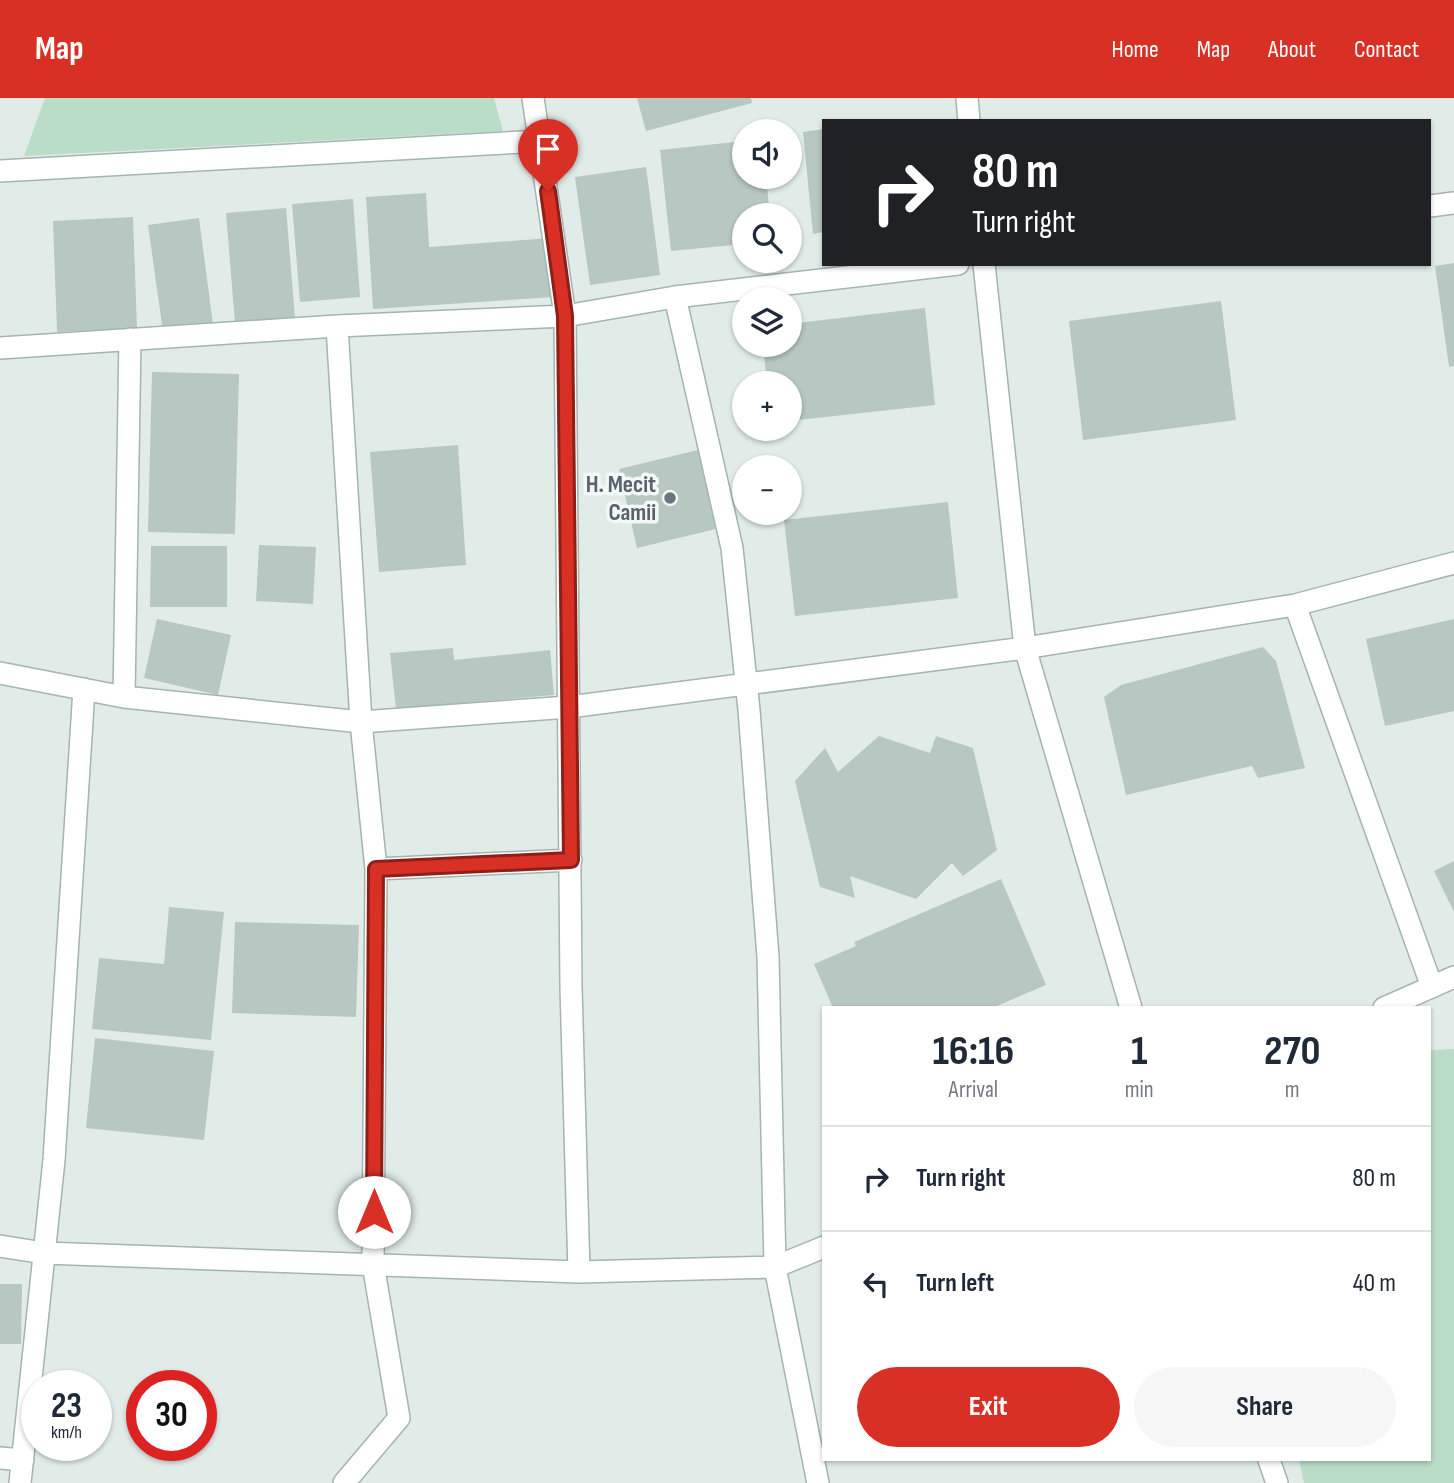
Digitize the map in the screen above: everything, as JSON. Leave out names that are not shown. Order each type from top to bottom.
[{"type":"street","points":[[533,98],[565,316],[572,987],[579,1272]]},
{"type":"street","points":[[967,98],[969,119]]},
{"type":"street","points":[[0,171],[541,141]]},
{"type":"street","points":[[1431,206],[1454,203]]},
{"type":"street","points":[[0,348],[337,326],[565,316],[675,297],[941,266]]},
{"type":"street","points":[[984,266],[1025,648],[1130,1006]]},
{"type":"street","points":[[675,297],[732,548],[746,683],[768,957],[775,1267],[818,1483]]},
{"type":"street","points":[[337,326],[361,722],[376,869],[373,1264],[399,1418],[344,1483]]},
{"type":"street","points":[[124,697],[130,339]]},
{"type":"street","points":[[0,673],[124,697],[361,722],[569,707],[1025,648],[1296,605],[1454,563]]},
{"type":"street","points":[[1296,605],[1432,987]]},
{"type":"street","points":[[32,1370],[54,1160],[83,689]]},
{"type":"street","points":[[376,869],[571,860]]},
{"type":"street","points":[[1389,1006],[1454,977]]},
{"type":"street","points":[[0,1246],[44,1253],[579,1272],[775,1267],[822,1248]]},
{"type":"street","points":[[0,1458],[21,1460]]},
{"type":"street","points":[[20,1483],[23,1461]]},
{"type":"street","points":[[1269,1461],[1277,1483]]},
{"type":"green space","points":[[45,98],[494,98],[503,131],[24,156]]},
{"type":"green space","points":[[1454,1049],[1454,1483],[1304,1483],[1299,1461],[1431,1461],[1431,1050]]},
{"type":"building","points":[[637,98],[751,98],[752,103],[646,131]]},
{"type":"building","points":[[822,129],[822,232],[813,234],[803,132]]},
{"type":"building","points":[[732,142],[732,189],[767,189],[769,203],[732,203],[732,245],[671,251],[660,150]]},
{"type":"building","points":[[646,167],[660,275],[590,285],[575,177]]},
{"type":"building","points":[[426,193],[429,247],[551,238],[554,297],[373,309],[366,197]]},
{"type":"building","points":[[353,199],[360,297],[300,302],[292,204]]},
{"type":"building","points":[[286,208],[295,317],[235,323],[226,213]]},
{"type":"building","points":[[133,217],[137,328],[57,332],[53,221]]},
{"type":"building","points":[[199,218],[213,325],[163,332],[148,225]]},
{"type":"building","points":[[1454,263],[1454,366],[1449,367],[1435,266]]},
{"type":"building","points":[[1221,301],[1236,420],[1083,440],[1069,321]]},
{"type":"building","points":[[925,308],[935,405],[802,420],[802,371],[766,371],[764,357],[802,357],[802,322]]},
{"type":"building","points":[[152,372],[239,374],[235,534],[148,532]]},
{"type":"building","points":[[458,445],[466,565],[379,572],[370,452]]},
{"type":"building","name":"H. Mecit Camii","points":[[702,449],[720,528],[637,548],[619,469]]},
{"type":"building","points":[[948,502],[958,598],[795,616],[785,525],[802,525],[802,518]]},
{"type":"building","points":[[259,545],[316,547],[313,604],[256,601]]},
{"type":"building","points":[[151,546],[227,546],[227,607],[150,607]]},
{"type":"building","points":[[157,619],[231,635],[218,695],[144,678]]},
{"type":"building","points":[[1454,619],[1454,711],[1385,726],[1366,639]]},
{"type":"building","points":[[1263,647],[1276,661],[1305,768],[1258,778],[1252,766],[1126,795],[1104,697],[1121,685]]},
{"type":"building","points":[[453,648],[454,660],[550,650],[554,695],[396,709],[390,653]]},
{"type":"building","points":[[879,736],[930,753],[936,736],[973,748],[997,850],[963,876],[952,863],[916,899],[850,876],[855,898],[820,887],[795,781],[825,748],[838,772]]},
{"type":"building","points":[[1454,861],[1454,912],[1434,871]]},
{"type":"building","points":[[1001,879],[1046,985],[997,1006],[832,1006],[814,964],[856,946],[854,942]]},
{"type":"building","points":[[169,907],[224,912],[211,1040],[92,1029],[99,958],[164,964]]},
{"type":"building","points":[[235,922],[359,925],[356,1017],[232,1013]]},
{"type":"building","points":[[95,1038],[214,1051],[204,1140],[86,1128]]},
{"type":"building","points":[[0,1284],[22,1284],[21,1344],[0,1344]]},
{"type":"place","name":"H. Mecit Camii","points":[[670,498]]},
{"type":"route","points":[[374,1212],[376,869],[571,860],[565,316],[548,191]]}]
